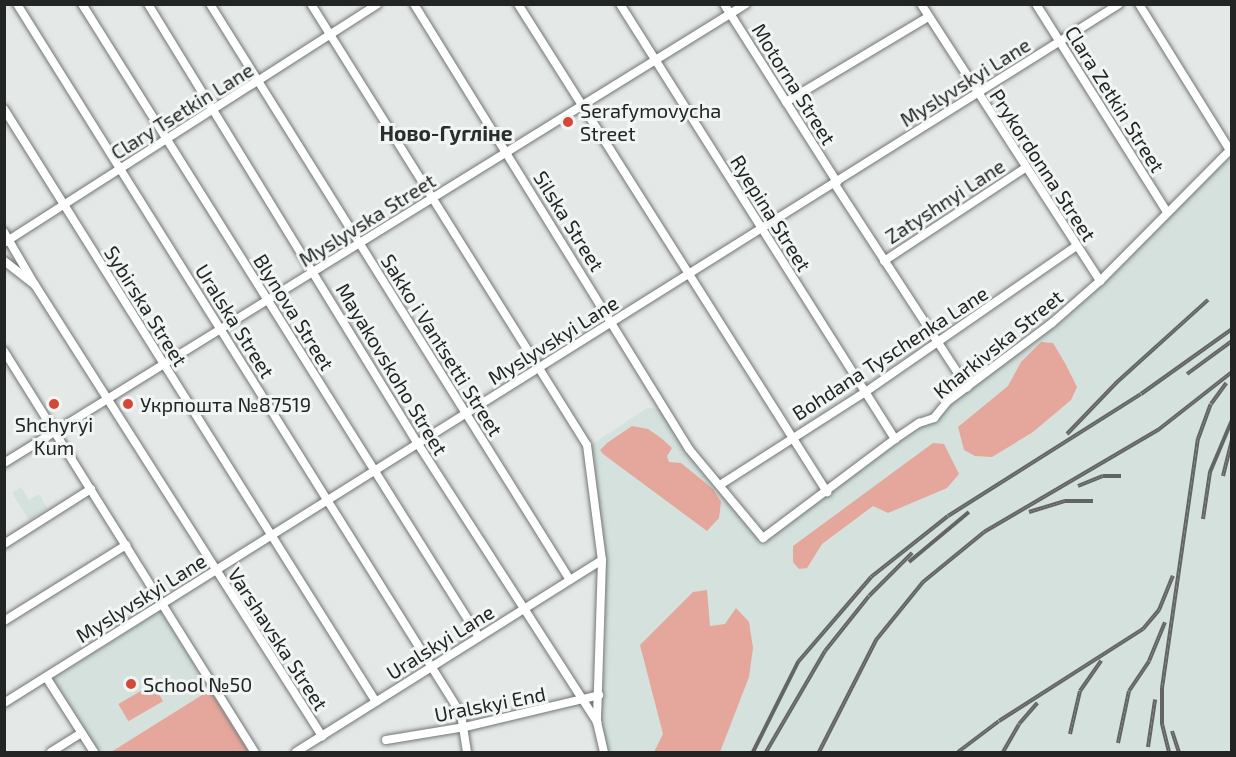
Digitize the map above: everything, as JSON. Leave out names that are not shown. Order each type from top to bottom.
[{"type":"street","name":"Uralska Street","points":[[16,4],[431,667],[465,727],[467,753]]},
{"type":"street","name":"Blynova Street","points":[[82,4],[479,637]]},
{"type":"street","name":"Mayakovskoho Street","points":[[148,4],[418,444],[597,722],[604,753]]},
{"type":"street","name":"Sakko i Vantsetti Street","points":[[210,4],[570,580]]},
{"type":"street","points":[[311,4],[587,445],[602,560],[597,722]]},
{"type":"street","name":"Clary Tsetkin Lane","points":[[7,241],[258,83],[377,4]]},
{"type":"street","name":"Silska Street","points":[[414,4],[613,321],[689,449],[764,538]]},
{"type":"street","points":[[518,4],[581,107],[827,492]]},
{"type":"street","name":"Ryepina Street","points":[[620,4],[895,439]]},
{"type":"street","name":"Motorna Street","points":[[724,4],[884,261],[967,387]]},
{"type":"street","name":"Myslyvska Street","points":[[5,462],[746,4]]},
{"type":"street","name":"Prykordonna Street","points":[[921,4],[976,94],[1100,281]]},
{"type":"street","name":"Clara Zetkin Street","points":[[1036,4],[1167,212]]},
{"type":"street","name":"Myslyvskyi Lane","points":[[4,703],[1119,4]]},
{"type":"street","points":[[1139,4],[1231,149]]},
{"type":"street","points":[[786,102],[928,16]]},
{"type":"street","name":"Sybirska Street","points":[[4,109],[376,702]]},
{"type":"street","name":"Kharkivska Street","points":[[764,538],[895,439],[919,423],[934,418],[948,401],[1100,281],[1231,149]]},
{"type":"street","name":"Zatyshnyi Lane","points":[[884,261],[1025,168]]},
{"type":"street","name":"Varshavska Street","points":[[4,232],[7,241],[107,400],[322,736]]},
{"type":"street","name":"Bohdana Tyschenka Lane","points":[[720,485],[791,437],[864,393],[936,341],[1060,261],[1076,246]]},
{"type":"street","name":"Varshavska Street","points":[[4,261],[35,285]]},
{"type":"street","points":[[4,351],[255,753]]},
{"type":"street","points":[[4,544],[91,489]]},
{"type":"street","points":[[4,621],[126,545]]},
{"type":"street","name":"Uralskyi Lane","points":[[296,753],[602,560]]},
{"type":"street","points":[[46,677],[94,753]]},
{"type":"street","name":"Uralskyi End","points":[[386,740],[465,727],[584,702],[599,695]]},
{"type":"street","points":[[51,753],[82,733]]},
{"type":"shaded area","points":[[1231,153],[1231,752],[608,752],[600,721],[606,658],[606,559],[591,445],[647,408],[661,409],[686,452],[762,543],[897,442],[920,426],[937,421],[950,403],[1054,326],[1102,284]]},
{"type":"shaded area","points":[[1041,342],[1053,343],[1065,363],[1077,387],[1071,400],[1033,432],[992,457],[975,456],[964,450],[958,427],[1008,386],[1021,362]]},
{"type":"shaded area","points":[[632,426],[648,429],[661,438],[672,448],[667,456],[669,462],[681,463],[713,489],[721,502],[719,518],[707,531],[600,450]]},
{"type":"shaded area","points":[[933,443],[944,444],[959,474],[947,488],[888,513],[873,506],[822,544],[807,568],[799,569],[793,562],[793,546]]},
{"type":"shaded area","points":[[21,487],[29,500],[39,494],[47,508],[29,520],[12,493]]},
{"type":"shaded area","points":[[707,590],[710,626],[725,624],[736,608],[749,622],[753,648],[749,677],[720,752],[654,752],[663,734],[640,645],[693,592]]},
{"type":"shaded area","name":"School №50","points":[[161,611],[210,690],[111,752],[99,752],[53,679]]},
{"type":"shaded area","points":[[153,684],[163,701],[128,721],[118,704]]},
{"type":"shaded area","points":[[210,690],[249,752],[111,752]]},
{"type":"railway","points":[[1067,434],[1116,383],[1208,300]]},
{"type":"railway","points":[[753,752],[798,662],[871,577],[948,516],[1141,394],[1232,329]]},
{"type":"railway","points":[[1187,374],[1232,341]]},
{"type":"railway","points":[[819,752],[876,640],[923,582],[984,532],[1158,430],[1232,372]]},
{"type":"railway","points":[[1169,752],[1162,724],[1162,688],[1198,439],[1211,404],[1226,383]]},
{"type":"railway","points":[[1203,519],[1210,472],[1232,420]]},
{"type":"railway","points":[[1223,476],[1232,439]]},
{"type":"railway","points":[[1078,486],[1103,476],[1121,476]]},
{"type":"railway","points":[[1029,512],[1065,501],[1093,501]]},
{"type":"railway","points":[[909,562],[969,512]]},
{"type":"railway","points":[[766,752],[825,651],[869,596],[912,553]]},
{"type":"railway","points":[[958,752],[999,721],[1143,629],[1159,610],[1173,576]]},
{"type":"railway","points":[[1118,743],[1129,691],[1149,661],[1165,622]]},
{"type":"railway","points":[[1070,734],[1080,691],[1101,661]]},
{"type":"railway","points":[[1148,747],[1155,700]]},
{"type":"railway","points":[[1003,752],[1019,724],[1037,703]]},
{"type":"railway","points":[[1172,731],[1179,752]]},
{"type":"place","name":"Serafymovycha Street","points":[[568,122]]},
{"type":"place","name":"Shchyryi Kum","points":[[54,404]]},
{"type":"place","name":"Укрпошта №87519","points":[[128,404]]},
{"type":"place","name":"School №50","points":[[131,684]]},
{"type":"district","name":"Ново-Гугліне","points":[[446,133]]}]
